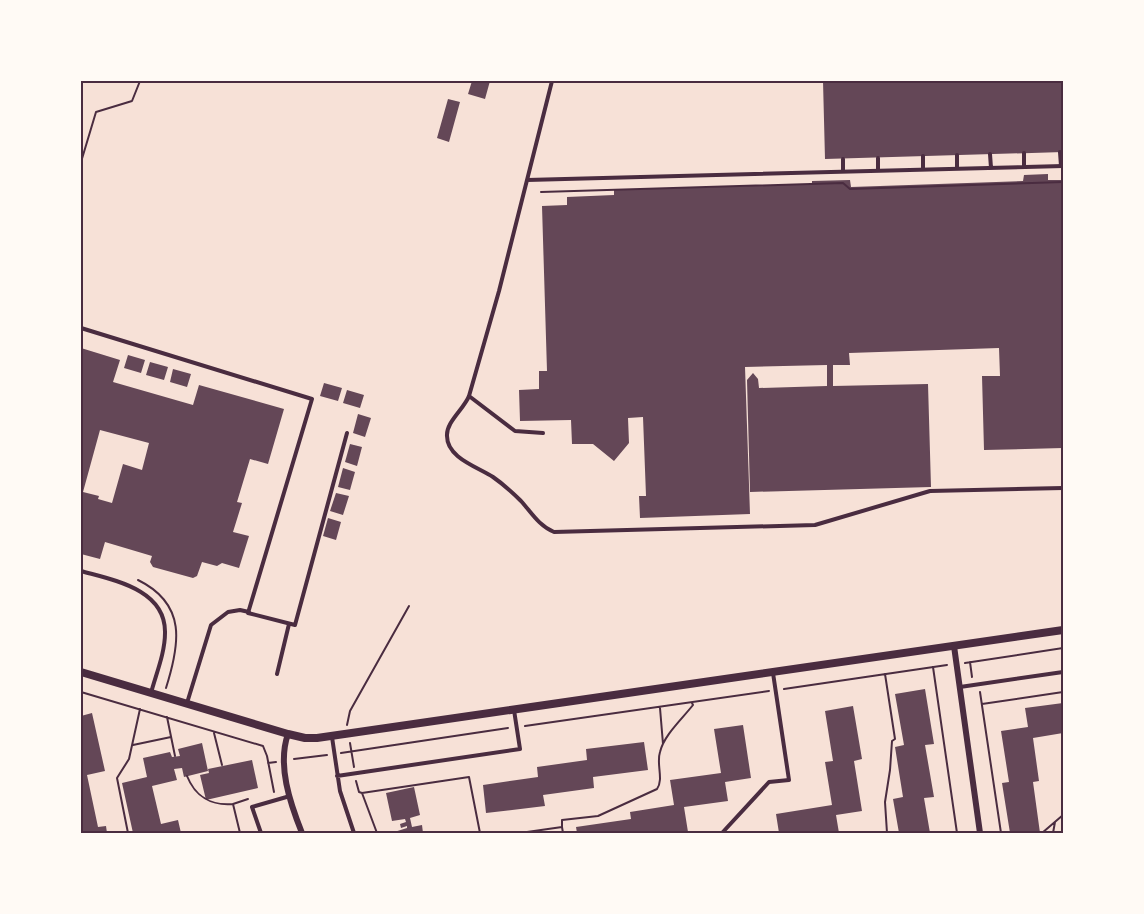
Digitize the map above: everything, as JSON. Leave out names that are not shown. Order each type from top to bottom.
[{"type":"street","points":[[81,672],[305,738],[348,734],[1063,630]]},
{"type":"street","points":[[954,646],[980,833]]},
{"type":"street","points":[[288,734],[284,761],[290,795],[302,833]]},
{"type":"lane","points":[[552,81],[470,396],[448,428],[446,436],[450,447],[460,458],[493,477],[512,492],[546,529],[554,532],[815,525],[930,491],[1063,488]]},
{"type":"lane","points":[[527,180],[1062,166],[1060,152]]},
{"type":"lane","points":[[1024,153],[1024,167]]},
{"type":"lane","points":[[990,154],[991,168]]},
{"type":"lane","points":[[923,156],[924,169]]},
{"type":"lane","points":[[957,156],[957,168]]},
{"type":"lane","points":[[878,158],[878,170]]},
{"type":"lane","points":[[843,159],[843,171]]},
{"type":"lane","points":[[81,328],[312,399],[249,612]]},
{"type":"lane","points":[[470,396],[515,431],[543,433]]},
{"type":"lane","points":[[186,704],[211,625],[228,612],[240,610],[295,625],[347,433]]},
{"type":"lane","points":[[81,571],[141,591],[158,609],[165,632],[151,693]]},
{"type":"lane","points":[[277,674],[290,624]]},
{"type":"lane","points":[[722,833],[769,782],[789,780],[773,672]]},
{"type":"lane","points":[[960,687],[1063,672]]},
{"type":"lane","points":[[338,776],[520,749],[514,710]]},
{"type":"lane","points":[[332,736],[344,806],[354,833]]},
{"type":"lane","points":[[261,833],[252,807],[290,795]]},
{"type":"path","points":[[81,162],[96,112],[132,101],[140,81]]},
{"type":"path","points":[[541,192],[843,183],[850,189],[1063,182]]},
{"type":"path","points":[[128,577],[153,588],[166,601],[176,621],[178,634],[176,649],[163,697]]},
{"type":"path","points":[[377,833],[362,793],[359,792],[346,721],[409,606]]},
{"type":"path","points":[[81,692],[263,746],[268,763],[1063,648]]},
{"type":"path","points":[[970,662],[973,679],[980,690],[1001,833]]},
{"type":"path","points":[[933,667],[957,833]]},
{"type":"path","points":[[885,674],[895,739],[892,741],[885,802],[887,833]]},
{"type":"path","points":[[982,704],[1063,692]]},
{"type":"path","points":[[563,833],[562,820],[598,816],[657,789],[661,783],[658,759],[663,744],[693,705],[692,702]]},
{"type":"path","points":[[660,706],[663,744]]},
{"type":"path","points":[[128,833],[117,778],[129,759],[140,709]]},
{"type":"path","points":[[167,717],[175,756]]},
{"type":"path","points":[[214,731],[222,765]]},
{"type":"path","points":[[133,745],[171,737]]},
{"type":"path","points":[[187,776],[197,792],[206,800],[220,805],[233,804]]},
{"type":"path","points":[[362,793],[469,777],[480,833]]},
{"type":"path","points":[[1042,833],[1063,815]]},
{"type":"path","points":[[1053,833],[1054,822]]},
{"type":"path","points":[[520,833],[562,827]]},
{"type":"building","points":[[472,81],[490,81],[485,99],[468,94]]},
{"type":"building","points":[[823,81],[1063,81],[1063,152],[825,159]]},
{"type":"building","points":[[448,99],[460,102],[449,142],[437,138]]},
{"type":"building","points":[[1048,174],[1048,180],[1063,180],[1063,448],[984,450],[982,376],[1000,376],[999,348],[849,353],[850,365],[833,365],[833,386],[928,384],[931,487],[750,492],[747,380],[753,373],[758,379],[759,388],[827,386],[827,365],[745,367],[750,514],[640,518],[639,496],[646,496],[643,417],[628,418],[629,443],[614,461],[593,444],[572,444],[571,420],[520,421],[519,390],[539,389],[539,371],[547,371],[542,206],[567,205],[567,197],[614,195],[614,190],[812,184],[812,181],[850,180],[851,187],[1023,181],[1024,175]]},
{"type":"building","points":[[81,348],[120,360],[113,382],[193,405],[199,385],[284,409],[268,464],[250,459],[237,502],[242,503],[233,532],[249,536],[239,568],[222,563],[217,566],[202,562],[197,576],[193,578],[153,567],[150,562],[152,556],[105,542],[100,559],[81,554]],"holes":[[[100,430],[149,443],[142,470],[123,464],[112,503],[98,499],[99,496],[83,492]]]},
{"type":"building","points":[[128,355],[145,360],[141,373],[124,368]]},
{"type":"building","points":[[150,362],[168,367],[164,380],[146,375]]},
{"type":"building","points":[[173,369],[191,374],[187,387],[170,382]]},
{"type":"building","points":[[324,383],[342,388],[338,401],[320,396]]},
{"type":"building","points":[[347,390],[364,395],[360,408],[343,403]]},
{"type":"building","points":[[358,414],[371,418],[365,437],[353,433]]},
{"type":"building","points":[[350,444],[362,447],[357,466],[345,462]]},
{"type":"building","points":[[343,468],[355,472],[350,490],[338,487]]},
{"type":"building","points":[[336,493],[349,496],[343,515],[330,511]]},
{"type":"building","points":[[328,518],[341,522],[336,540],[323,536]]},
{"type":"building","points":[[925,689],[934,744],[925,745],[934,797],[924,798],[930,833],[899,833],[893,799],[903,797],[895,747],[904,745],[895,694]]},
{"type":"building","points":[[1063,703],[1063,733],[1033,738],[1039,781],[1033,782],[1040,833],[1010,833],[1002,783],[1009,782],[1001,731],[1028,727],[1025,708]]},
{"type":"building","points":[[853,706],[862,759],[854,761],[862,811],[836,815],[839,833],[779,833],[776,814],[832,805],[825,762],[833,761],[825,711]]},
{"type":"building","points":[[92,713],[105,771],[87,775],[98,827],[106,826],[107,833],[81,833],[81,716]]},
{"type":"building","points":[[743,725],[751,778],[725,782],[728,801],[684,807],[688,832],[577,833],[576,827],[631,819],[630,812],[674,805],[670,780],[721,773],[714,729]]},
{"type":"building","points":[[644,742],[648,770],[593,777],[594,788],[543,795],[545,806],[486,813],[483,785],[538,777],[537,767],[587,760],[586,749]]},
{"type":"building","points":[[202,743],[208,771],[184,777],[182,768],[174,769],[177,780],[152,786],[161,824],[178,820],[181,833],[153,833],[153,831],[133,833],[122,783],[147,777],[143,758],[170,752],[172,757],[180,756],[178,749]]},
{"type":"building","points":[[252,760],[258,788],[206,800],[200,775],[209,773],[208,769]]},
{"type":"building","points":[[414,787],[420,815],[410,818],[412,827],[422,825],[423,833],[391,833],[407,828],[407,826],[401,828],[400,824],[406,822],[405,819],[392,821],[386,793]]}]
